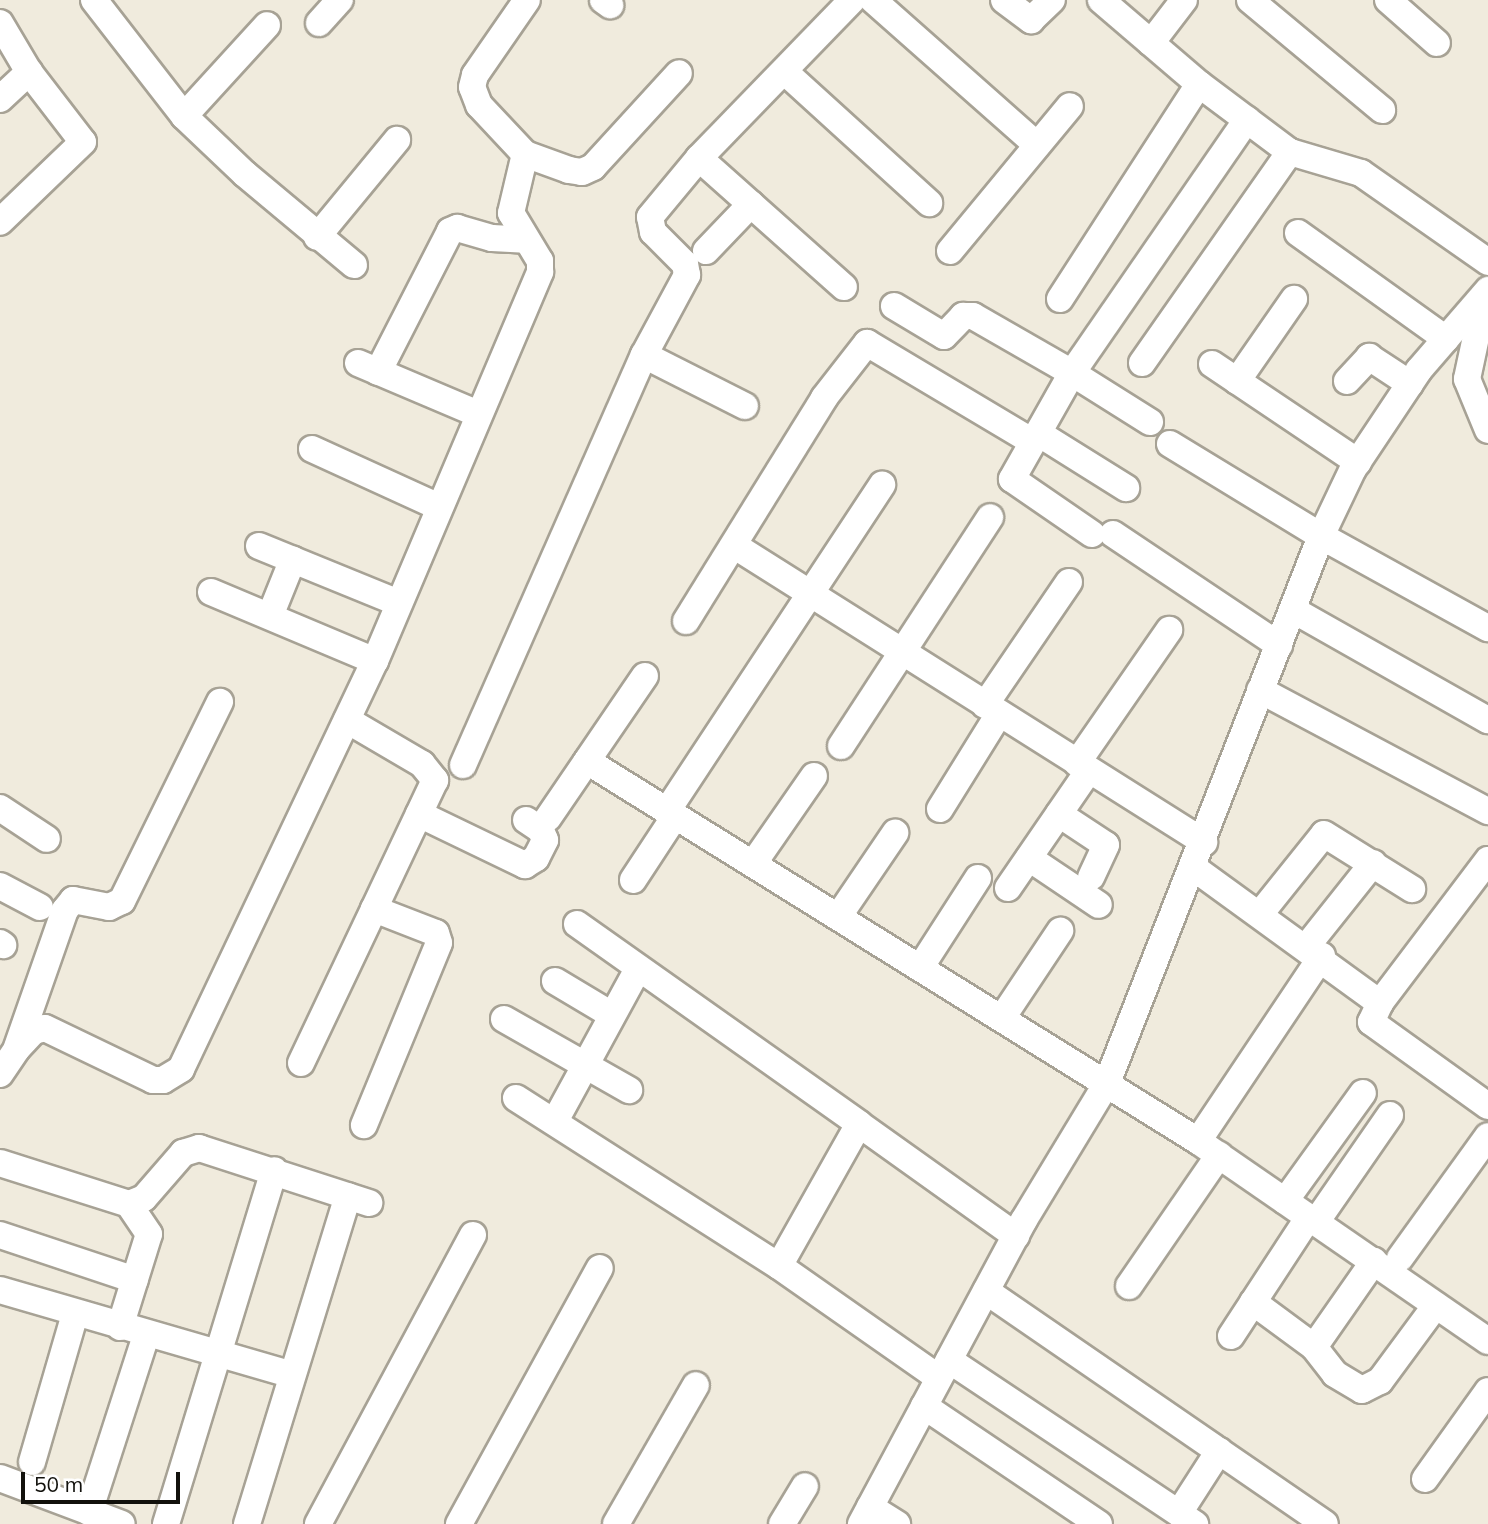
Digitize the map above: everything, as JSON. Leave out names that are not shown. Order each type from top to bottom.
[{"type":"street","points":[[94,0],[184,116],[317,237],[354,265]]},
{"type":"street","points":[[319,23],[340,0]]},
{"type":"street","points":[[527,0],[475,75],[472,87],[479,105],[525,154],[569,170],[582,172],[593,167],[679,74]]},
{"type":"street","points":[[463,765],[644,355],[688,270],[653,232],[650,217],[699,158],[852,0]]},
{"type":"street","points":[[873,0],[1037,145]]},
{"type":"street","points":[[1004,0],[1031,20],[1052,0]]},
{"type":"street","points":[[1101,0],[1199,84],[1290,152],[1361,173],[1488,262]]},
{"type":"street","points":[[1151,43],[1184,0]]},
{"type":"street","points":[[1250,0],[1382,110]]},
{"type":"street","points":[[1388,0],[1437,43]]},
{"type":"street","points":[[0,23],[29,72],[83,142],[0,222]]},
{"type":"street","points":[[184,116],[267,25]]},
{"type":"street","points":[[0,99],[29,72]]},
{"type":"street","points":[[785,72],[929,203]]},
{"type":"street","points":[[1060,299],[1199,84]]},
{"type":"street","points":[[950,251],[1070,106]]},
{"type":"street","points":[[1247,119],[1072,373],[1035,438],[1014,483],[1102,534],[1279,645]]},
{"type":"street","points":[[317,237],[397,140]]},
{"type":"street","points":[[1142,363],[1290,152]]},
{"type":"street","points":[[16,1048],[34,1031],[45,1028],[153,1080],[163,1080],[181,1069],[375,661],[540,272],[540,261],[511,213],[525,154]]},
{"type":"street","points":[[699,158],[844,287]]},
{"type":"street","points":[[706,251],[751,204]]},
{"type":"street","points":[[478,414],[368,368],[450,231],[457,228],[492,238],[525,240]]},
{"type":"street","points":[[1298,233],[1446,339]]},
{"type":"street","points":[[897,1524],[866,1515],[1016,1236],[1107,1083],[1194,868],[1260,690],[1295,611],[1321,536],[1358,462],[1410,384],[1487,291]]},
{"type":"street","points":[[1487,291],[1467,379],[1488,430]]},
{"type":"street","points":[[1237,381],[1294,299]]},
{"type":"street","points":[[894,306],[944,336],[963,316],[973,316],[1150,422]]},
{"type":"street","points":[[686,621],[735,546],[824,398],[867,343],[1126,488]]},
{"type":"street","points":[[644,355],[745,406]]},
{"type":"street","points":[[1347,381],[1368,357],[1410,384]]},
{"type":"street","points":[[1212,364],[1358,462]]},
{"type":"street","points":[[1170,444],[1321,536],[1488,628]]},
{"type":"street","points":[[313,449],[439,508]]},
{"type":"street","points":[[633,880],[671,813],[882,485]]},
{"type":"street","points":[[841,746],[990,516]]},
{"type":"street","points":[[259,546],[399,603]]},
{"type":"street","points":[[735,546],[1204,842]]},
{"type":"street","points":[[270,616],[293,559]]},
{"type":"street","points":[[940,809],[992,710],[1069,582]]},
{"type":"street","points":[[211,592],[375,661]]},
{"type":"street","points":[[1295,611],[1488,720]]},
{"type":"street","points":[[1008,888],[1059,814],[1083,766],[1169,630]]},
{"type":"street","points":[[419,814],[525,865],[537,858],[545,840],[537,819],[587,761],[645,676]]},
{"type":"street","points":[[1260,690],[1488,811]]},
{"type":"street","points":[[0,1074],[16,1048],[65,910],[73,900],[109,907],[122,901],[220,702]]},
{"type":"street","points":[[301,1063],[435,780],[431,772],[347,720]]},
{"type":"street","points":[[587,761],[1208,1148],[1488,1342]]},
{"type":"street","points":[[752,864],[814,776]]},
{"type":"street","points":[[1059,814],[1106,845],[1091,877]]},
{"type":"street","points":[[4,819],[47,839]]},
{"type":"street","points":[[838,916],[895,833]]},
{"type":"street","points":[[1261,914],[1321,835],[1328,834],[1412,889]]},
{"type":"street","points":[[1028,858],[1099,905]]},
{"type":"street","points":[[1488,860],[1372,1015],[1374,1027],[1488,1106]]},
{"type":"street","points":[[1129,1286],[1208,1148],[1314,951],[1373,863]]},
{"type":"street","points":[[1194,868],[1314,951],[1380,1003]]},
{"type":"street","points":[[920,968],[978,878]]},
{"type":"street","points":[[0,886],[40,907]]},
{"type":"street","points":[[363,1125],[439,943],[436,933],[374,909]]},
{"type":"street","points":[[577,925],[1016,1236]]},
{"type":"street","points":[[1002,1018],[1060,931]]},
{"type":"street","points":[[555,1121],[638,969]]},
{"type":"street","points":[[555,981],[612,1015]]},
{"type":"street","points":[[504,1019],[629,1090]]},
{"type":"street","points":[[1285,1200],[1363,1093]]},
{"type":"street","points":[[516,1098],[779,1266],[1187,1518],[1219,1451]]},
{"type":"street","points":[[1231,1336],[1390,1115]]},
{"type":"street","points":[[779,1266],[859,1124]]},
{"type":"street","points":[[1400,1258],[1488,1136]]},
{"type":"street","points":[[128,1204],[144,1198],[191,1148],[274,1170],[359,1200],[292,1376],[247,1524]]},
{"type":"street","points":[[0,1163],[128,1204],[149,1234],[120,1327]]},
{"type":"street","points":[[166,1524],[274,1170]]},
{"type":"street","points":[[0,1235],[135,1280]]},
{"type":"street","points":[[318,1524],[473,1235]]},
{"type":"street","points":[[1314,1347],[1374,1261]]},
{"type":"street","points":[[459,1524],[600,1268]]},
{"type":"street","points":[[0,1290],[292,1376]]},
{"type":"street","points":[[986,1291],[1325,1524]]},
{"type":"street","points":[[1253,1302],[1314,1347],[1335,1374],[1362,1390],[1372,1387],[1436,1305]]},
{"type":"street","points":[[32,1462],[75,1314]]},
{"type":"street","points":[[89,1512],[146,1335]]},
{"type":"street","points":[[616,1524],[696,1385]]},
{"type":"street","points":[[1425,1479],[1488,1391]]},
{"type":"street","points":[[924,1406],[1099,1524]]},
{"type":"street","points":[[0,1478],[122,1524]]},
{"type":"street","points":[[782,1524],[805,1486]]}]
